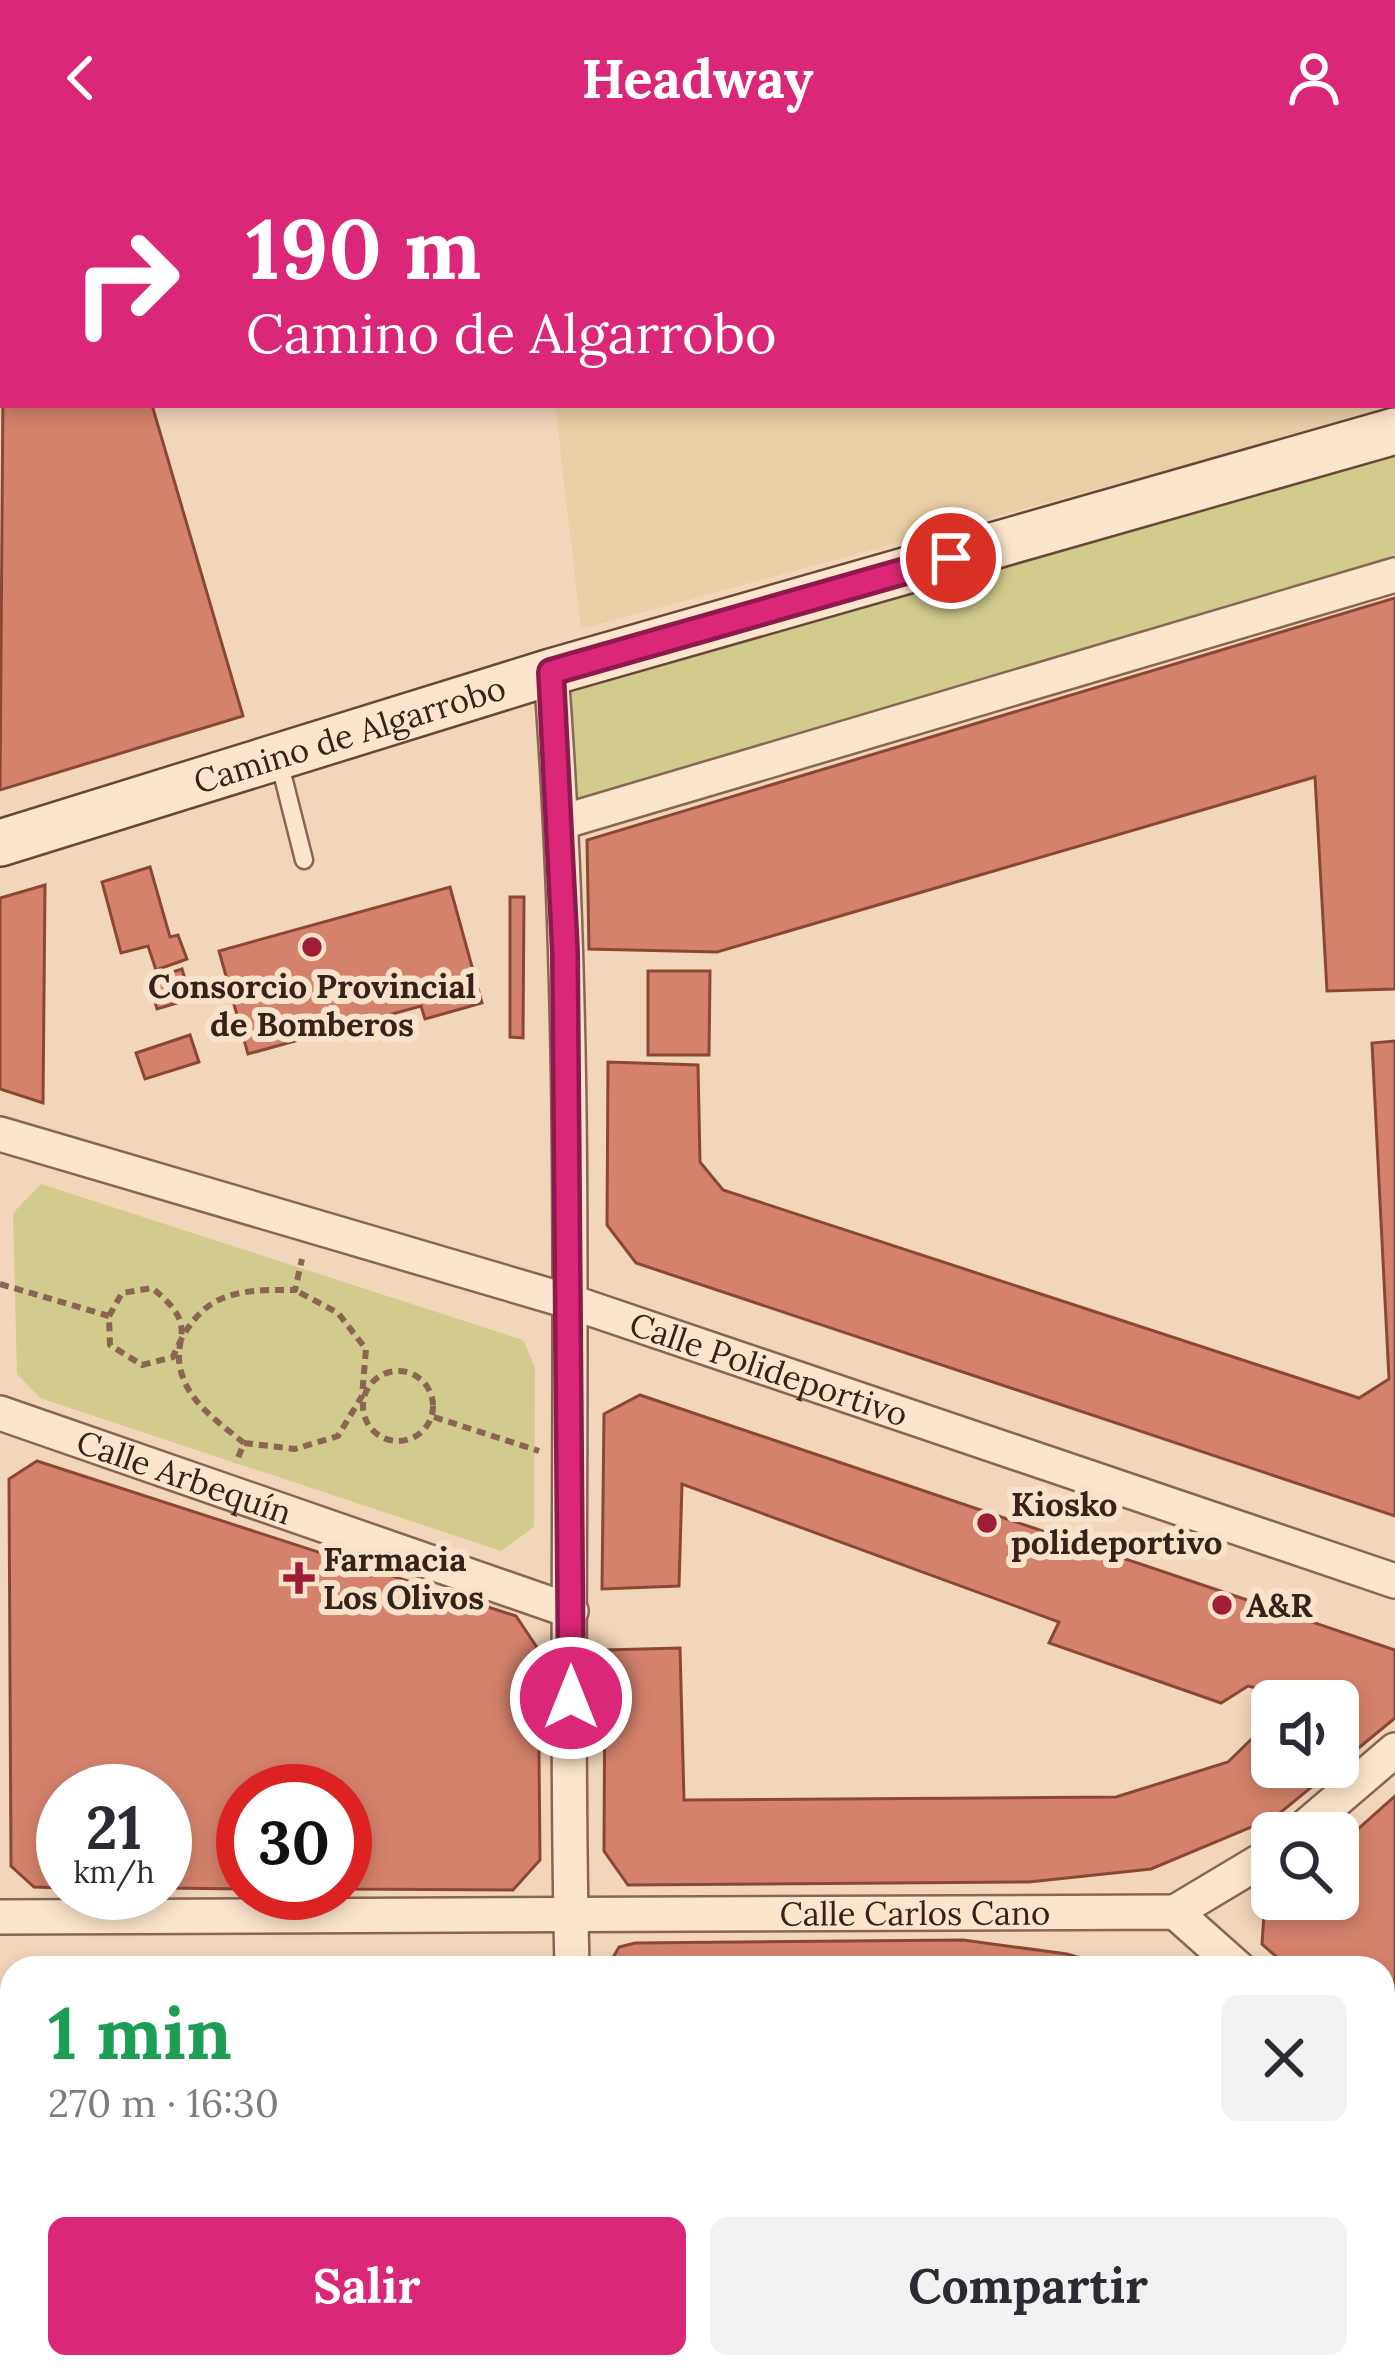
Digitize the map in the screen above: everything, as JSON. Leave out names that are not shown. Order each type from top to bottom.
[{"type":"street","name":"Camino de Algarrobo","points":[[0,843],[551,672],[1395,431]]},
{"type":"street","points":[[562,822],[1395,575]]},
{"type":"street","points":[[551,672],[562,822],[571,1302],[572,1956]]},
{"type":"street","name":"Calle Polideportivo","points":[[0,1134],[571,1302],[1395,1581]]},
{"type":"street","name":"Calle Arbequín","points":[[0,1413],[571,1612]]},
{"type":"street","points":[[1323,1812],[1395,1750]]},
{"type":"street","points":[[1224,1956],[1175,1912],[1251,1867]]},
{"type":"street","name":"Calle Carlos Cano","points":[[0,1917],[1175,1912]]},
{"type":"lane","points":[[278,760],[304,860]]},
{"type":"path","points":[[295,1289],[310,1225]]},
{"type":"path","points":[[0,1284],[109,1316]]},
{"type":"path","points":[[184,1331],[173,1358],[142,1366],[110,1345],[109,1316],[122,1292],[152,1288],[178,1309],[184,1331],[182,1379],[210,1415],[244,1443],[295,1449],[338,1436],[362,1396],[380,1373],[408,1370],[431,1389],[434,1417],[416,1439],[387,1442],[365,1424],[362,1396],[366,1349],[338,1313],[295,1289],[254,1289],[212,1300],[184,1331]]},
{"type":"path","points":[[434,1417],[571,1462]]},
{"type":"path","points":[[225,1491],[244,1443]]},
{"type":"shaded area","points":[[555,408],[1395,408],[581,629]]},
{"type":"shaded area","points":[[1395,437],[1395,566],[570,810],[568,687]]},
{"type":"shaded area","points":[[41,1184],[523,1340],[535,1367],[534,1527],[501,1551],[40,1398],[17,1374],[13,1213]]},
{"type":"building","points":[[3,408],[153,408],[243,716],[0,790]]},
{"type":"building","points":[[1395,598],[1395,989],[1327,991],[1315,777],[717,952],[589,949],[587,840]]},
{"type":"building","points":[[150,867],[170,937],[178,935],[187,959],[156,970],[148,946],[121,953],[102,882]]},
{"type":"building","points":[[45,885],[43,1103],[0,1089],[0,898]]},
{"type":"building","points":[[450,887],[482,1003],[425,1019],[421,1006],[248,1054],[219,951]]},
{"type":"building","points":[[510,897],[524,897],[523,1038],[510,1037]]},
{"type":"building","points":[[182,969],[191,999],[157,1009],[149,980]]},
{"type":"building","points":[[648,971],[710,971],[709,1055],[648,1055]]},
{"type":"building","points":[[190,1035],[199,1062],[145,1079],[136,1053]]},
{"type":"building","points":[[1395,1041],[1395,1516],[636,1263],[607,1225],[608,1062],[698,1065],[700,1162],[723,1190],[1359,1398],[1389,1379],[1372,1043]]},
{"type":"building","points":[[640,1395],[1395,1650],[1395,1718],[1359,1748],[1359,1680],[1251,1680],[1251,1687],[1221,1703],[1049,1643],[1059,1622],[682,1484],[679,1586],[602,1589],[604,1414]]},
{"type":"building","points":[[37,1461],[516,1616],[538,1649],[540,1860],[513,1890],[372,1889],[372,1764],[216,1764],[216,1889],[192,1888],[192,1764],[36,1764],[34,1887],[11,1866],[9,1479]]},
{"type":"building","points":[[680,1648],[684,1800],[1116,1797],[1228,1762],[1251,1740],[1251,1788],[1310,1788],[1281,1812],[1251,1812],[1251,1827],[1151,1869],[1029,1882],[628,1885],[604,1851],[605,1650]]},
{"type":"building","points":[[1395,1796],[1395,1956],[1276,1956],[1262,1944],[1264,1920],[1359,1920],[1359,1828]]},
{"type":"building","points":[[963,1940],[1074,1956],[614,1956],[619,1947],[635,1943]]},
{"type":"place","name":"Consorcio Provincial de Bomberos","points":[[312,947]]},
{"type":"place","name":"Kiosko polideportivo","points":[[987,1523]]},
{"type":"place","name":"Farmacia Los Olivos","points":[[299,1578]]},
{"type":"place","name":"A&R","points":[[1222,1605]]},
{"type":"route","points":[[571,1698],[565,952],[551,672],[951,558]]}]
